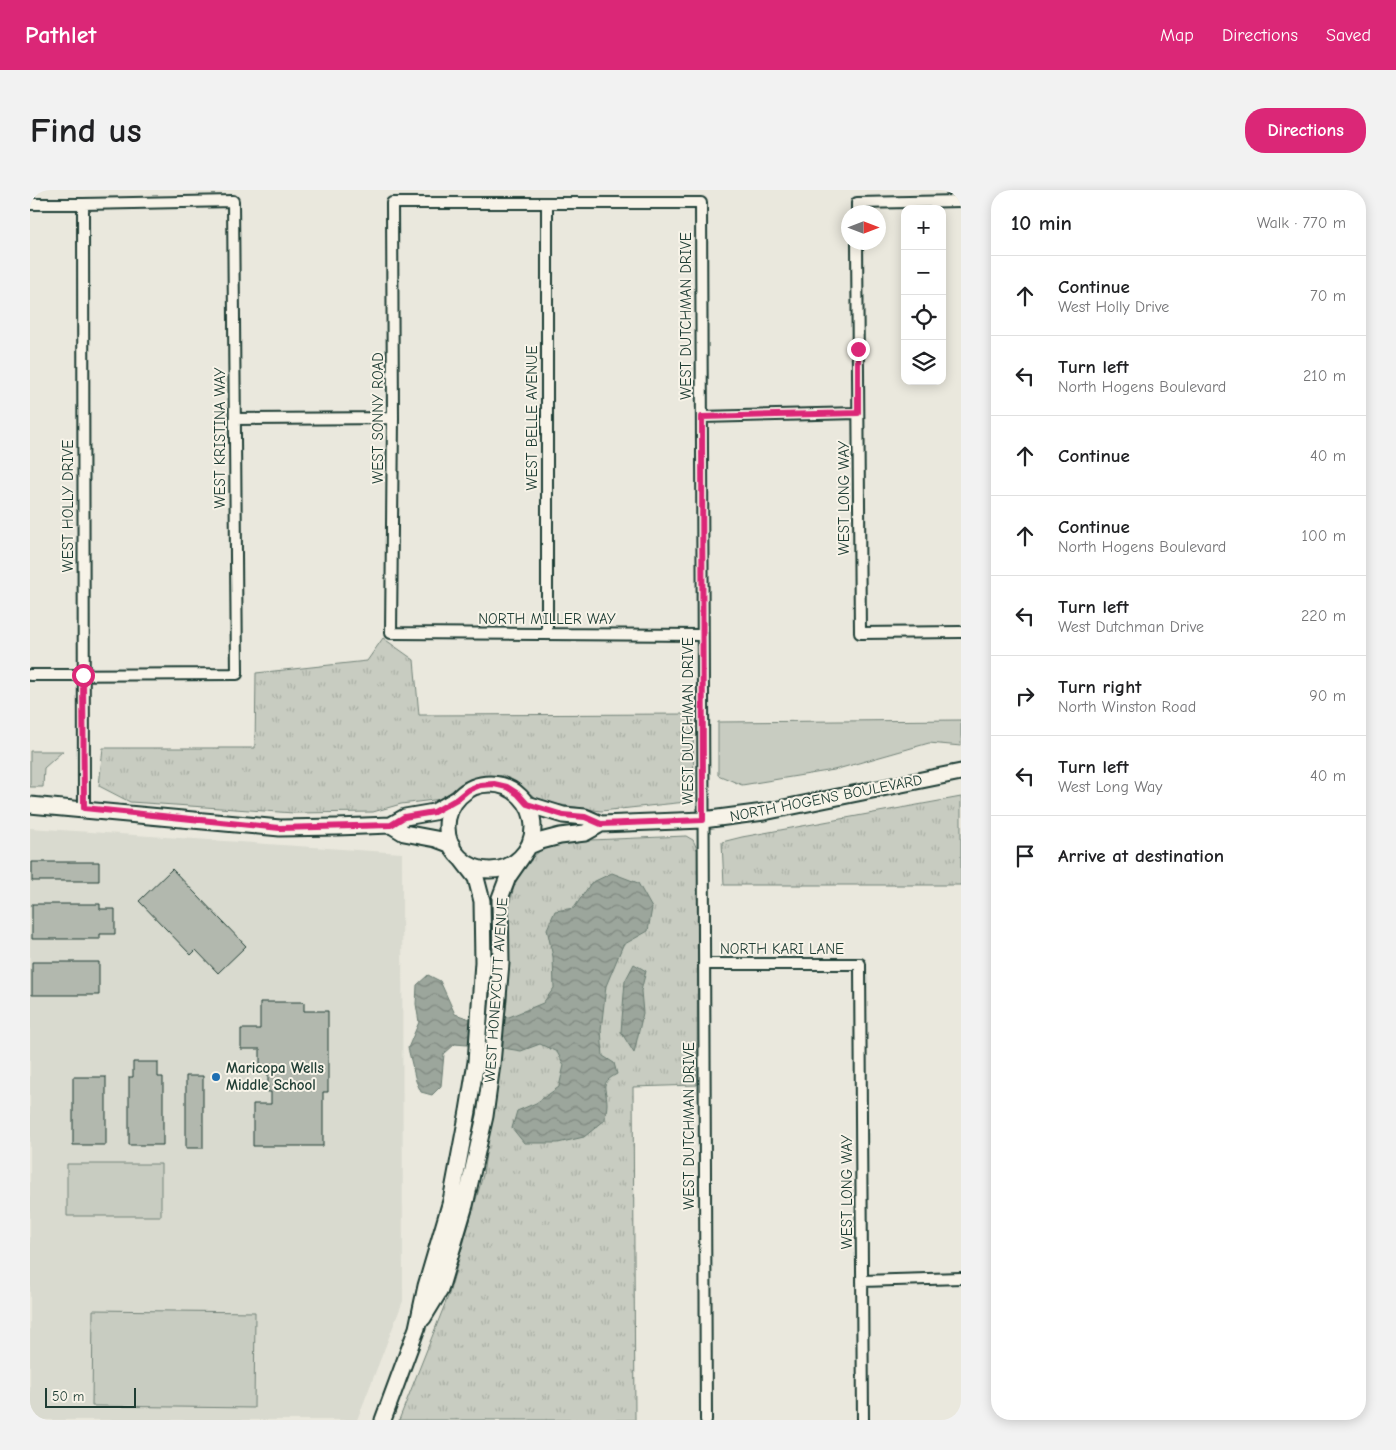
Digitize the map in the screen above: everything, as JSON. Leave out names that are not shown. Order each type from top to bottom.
[{"type":"street","name":"WEST KRISTINA WAY","points":[[83,204],[233,201],[237,674],[83,675]]},
{"type":"street","points":[[886,206],[961,202]]},
{"type":"street","name":"WEST SONNY ROAD","points":[[391,633],[392,203],[548,203]]},
{"type":"street","name":"WEST DUTCHMAN DRIVE","points":[[548,203],[701,203],[706,1420]]},
{"type":"street","name":"WEST BELLE AVENUE","points":[[548,203],[548,634]]},
{"type":"street","points":[[30,204],[83,204]]},
{"type":"street","name":"WEST HOLLY DRIVE","points":[[83,204],[84,808]]},
{"type":"street","name":"WEST LONG WAY","points":[[857,250],[860,633],[961,632]]},
{"type":"street","points":[[702,417],[858,413]]},
{"type":"street","points":[[235,419],[393,418]]},
{"type":"street","name":"NORTH MILLER WAY","points":[[391,633],[702,635]]},
{"type":"street","points":[[30,675],[83,675]]},
{"type":"street","name":"NORTH HOGENS BOULEVARD","points":[[527,804],[563,815],[585,817],[601,824],[703,820],[764,812],[961,772]]},
{"type":"street","points":[[30,804],[280,828],[391,825],[404,817],[434,812],[457,799],[468,790],[480,785],[494,784],[507,787],[518,794],[527,804],[532,818],[533,832],[526,850],[513,863],[501,869],[487,870],[462,860],[452,845],[448,834],[448,821],[451,809],[457,799]]},
{"type":"street","name":"NORTH HOGENS BOULEVARD","points":[[526,850],[541,841],[560,836],[585,833],[601,824]]},
{"type":"street","points":[[391,825],[404,833],[436,839],[452,845]]},
{"type":"street","name":"WEST HONEYCUTT AVENUE","points":[[417,1328],[440,1290],[465,1205],[485,1116],[492,1064],[501,963],[500,898],[508,877],[526,850]]},
{"type":"street","name":"WEST HONEYCUTT AVENUE","points":[[383,1420],[417,1328],[426,1286],[451,1201],[476,1062],[483,962],[482,901],[476,878],[462,860]]},
{"type":"street","name":"NORTH KARI LANE","points":[[704,964],[860,964]]},
{"type":"street","name":"WEST LONG WAY","points":[[860,964],[863,1420]]},
{"type":"street","points":[[862,1281],[961,1278]]},
{"type":"shaded area","name":"Maricopa Wells Middle School","points":[[30,828],[402,853],[403,1301],[357,1420],[30,1420]]},
{"type":"green space","points":[[383,638],[414,660],[419,715],[693,714],[694,793],[686,802],[601,811],[542,802],[503,775],[460,784],[442,799],[401,804],[373,812],[294,813],[130,802],[99,786],[103,748],[255,748],[256,673],[367,661]]},
{"type":"green space","points":[[961,720],[961,746],[929,743],[834,770],[742,785],[718,775],[718,722]]},
{"type":"green space","points":[[30,751],[63,751],[44,768],[43,787],[30,787]]},
{"type":"green space","points":[[961,797],[961,885],[724,885],[722,842]]},
{"type":"green space","points":[[686,836],[693,840],[698,851],[697,1085],[633,1087],[635,1420],[399,1420],[449,1294],[483,1175],[507,1001],[508,909],[517,876],[525,864],[541,850],[567,841]]},
{"type":"green space","points":[[67,1164],[161,1164],[161,1216],[67,1216]]},
{"type":"green space","points":[[93,1310],[255,1312],[254,1408],[92,1406]]},
{"type":"water","points":[[612,873],[638,883],[652,908],[648,931],[623,945],[606,986],[601,1030],[603,1056],[614,1063],[617,1074],[605,1084],[607,1104],[605,1120],[584,1137],[558,1143],[524,1143],[512,1128],[517,1111],[536,1103],[559,1087],[564,1065],[557,1052],[540,1044],[521,1051],[455,1044],[444,1054],[441,1086],[432,1095],[421,1092],[416,1081],[408,1048],[419,1022],[416,1004],[417,985],[428,975],[440,981],[455,1014],[470,1019],[509,1017],[543,1003],[554,988],[553,957],[547,929],[555,911],[574,908],[591,883]]},
{"type":"water","points":[[634,964],[646,971],[641,991],[643,1013],[634,1053],[621,1032],[625,981]]},
{"type":"building","points":[[32,862],[99,862],[99,881],[32,881]]},
{"type":"building","points":[[172,869],[246,946],[218,973],[196,950],[191,955],[139,901]]},
{"type":"building","points":[[32,904],[100,904],[100,909],[115,909],[115,934],[100,934],[100,939],[32,939]]},
{"type":"building","points":[[32,962],[99,962],[99,995],[32,995]]},
{"type":"building","points":[[260,1002],[304,1002],[304,1011],[328,1011],[328,1092],[323,1092],[323,1146],[253,1146],[253,1104],[271,1104],[271,1092],[268,1092],[268,1070],[260,1070],[260,1049],[241,1049],[241,1029],[260,1029]]},
{"type":"building","points":[[133,1062],[158,1062],[158,1077],[163,1077],[163,1145],[129,1145],[129,1077],[133,1077]]},
{"type":"building","points":[[186,1076],[203,1076],[203,1148],[186,1148]]},
{"type":"building","points":[[73,1077],[106,1077],[106,1145],[73,1145]]},
{"type":"place","name":"Maricopa Wells Middle School","points":[[216,1077]]},
{"type":"route","points":[[83,675],[84,808],[280,828],[391,825],[404,817],[434,812],[457,799],[468,790],[480,785],[494,784],[507,787],[518,794],[527,804],[563,815],[585,817],[601,824],[703,820],[702,417],[858,413],[858,349]]}]
